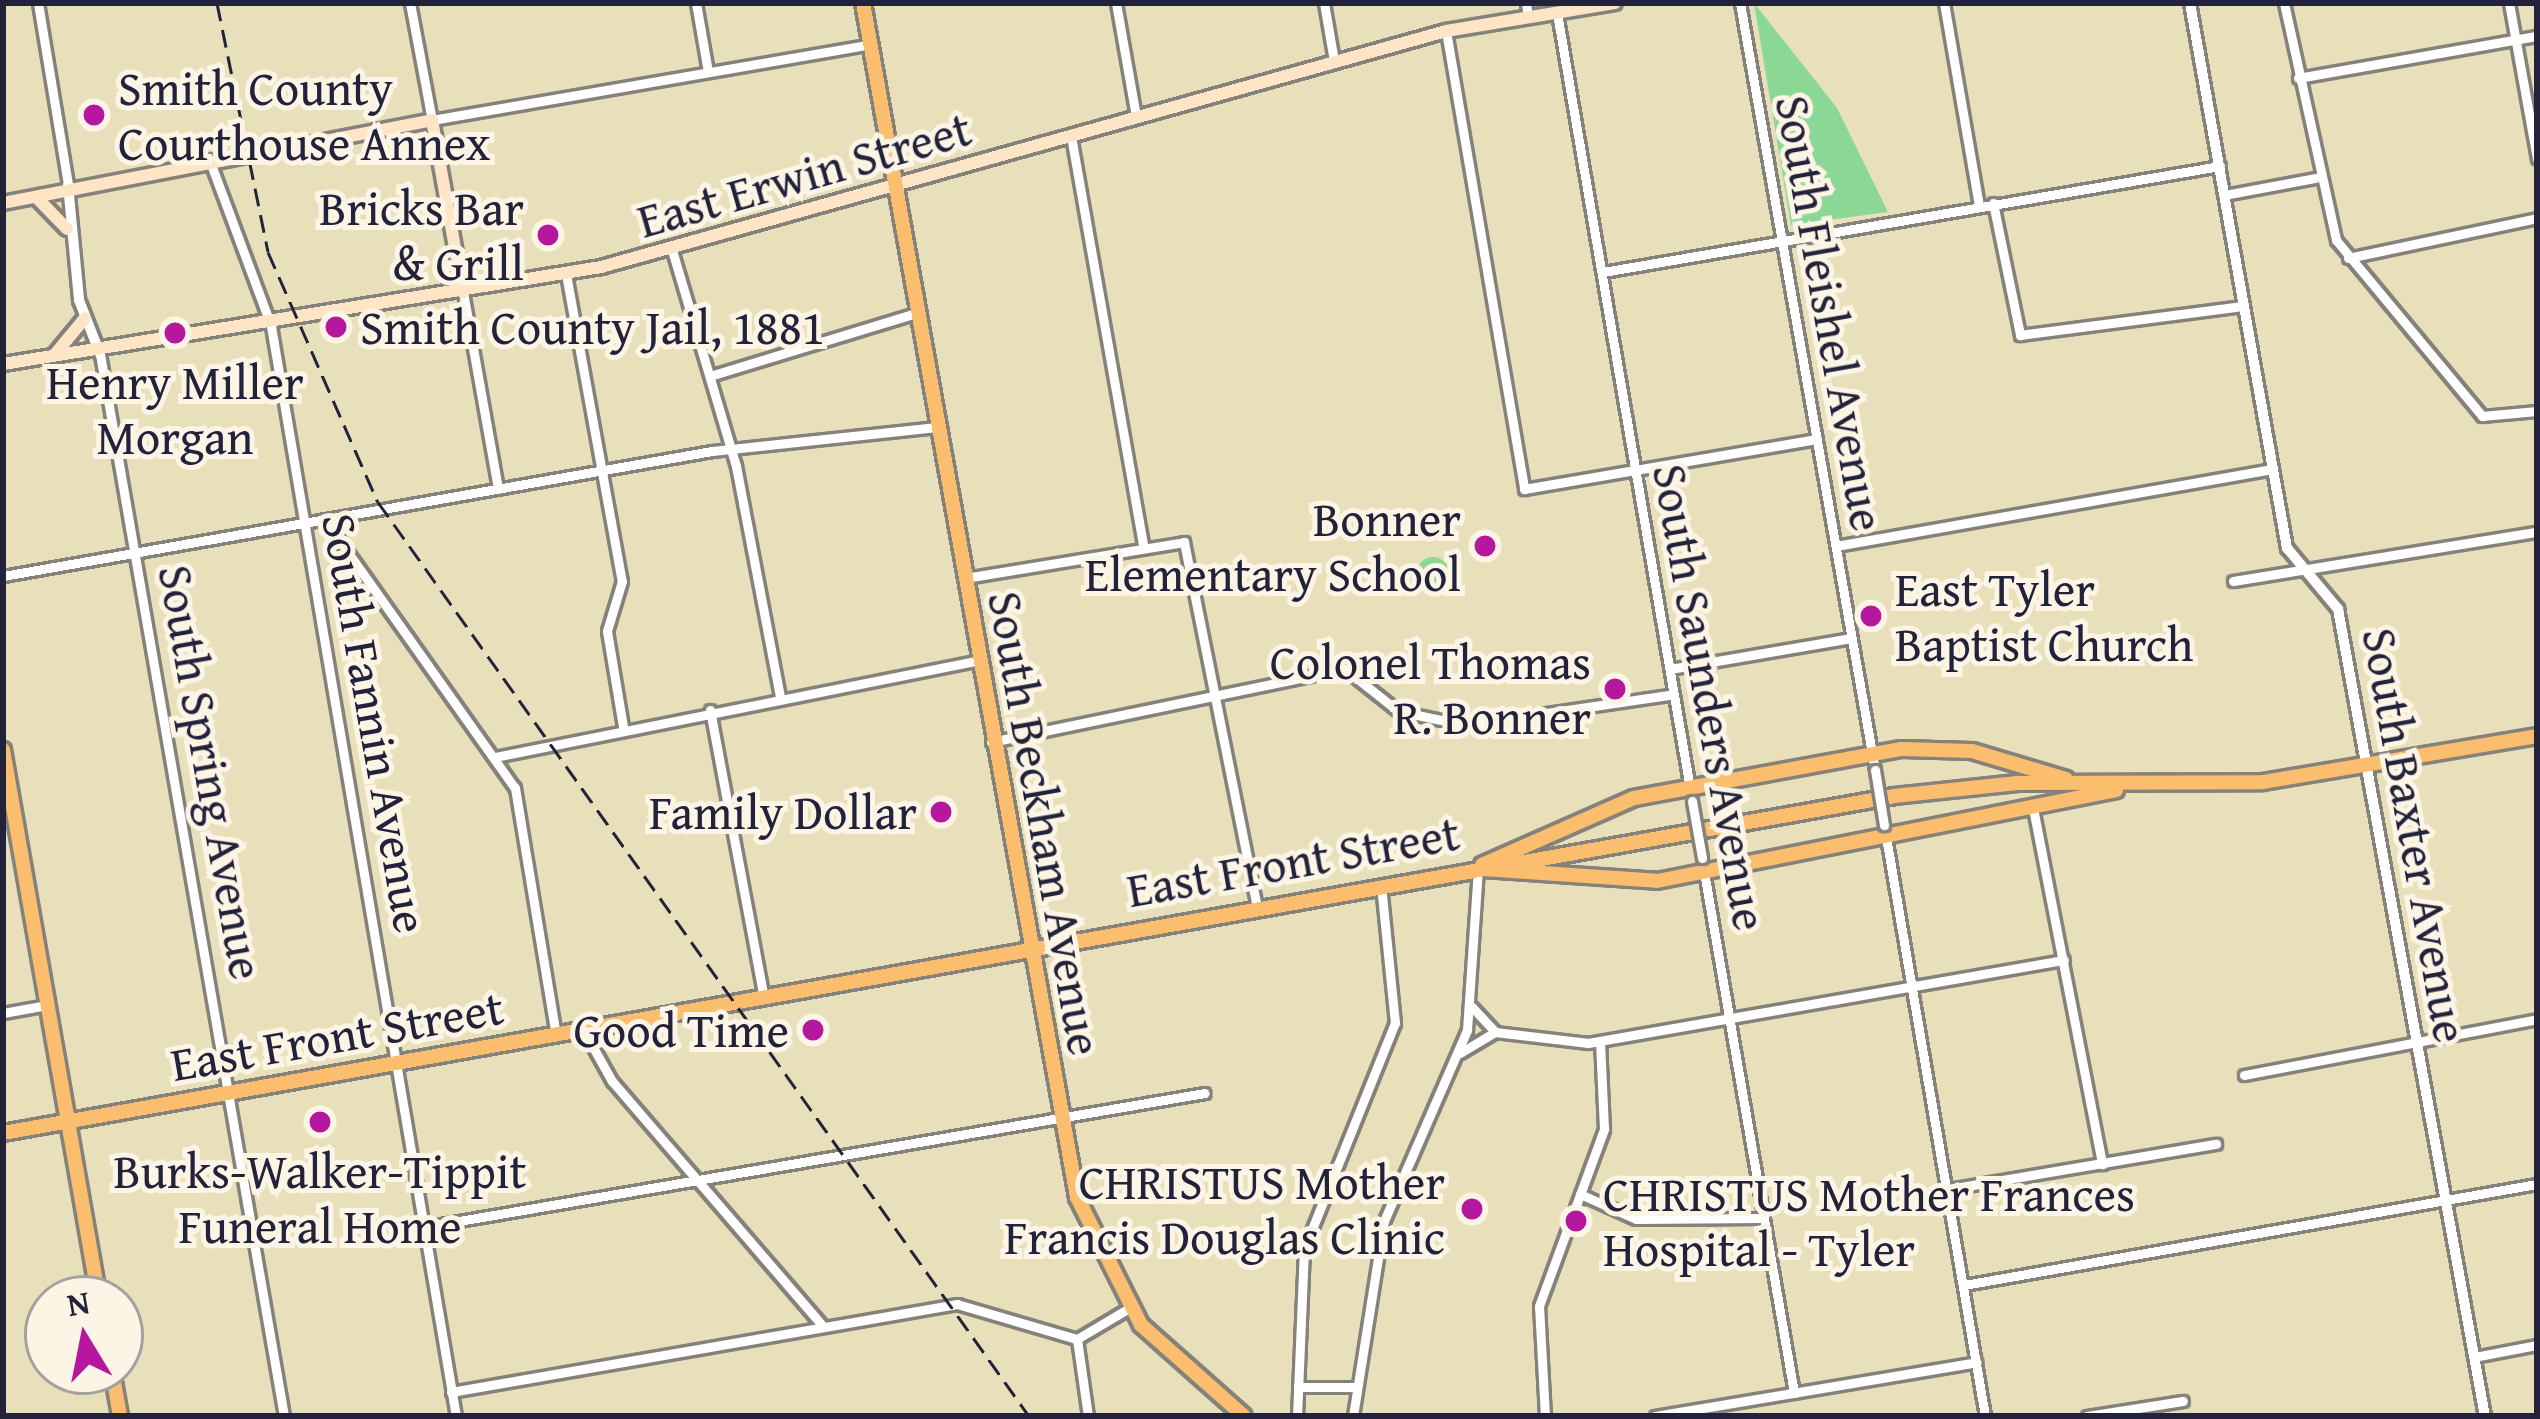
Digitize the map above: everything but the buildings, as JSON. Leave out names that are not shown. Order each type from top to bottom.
[{"type":"main road","name":"South Beckham Avenue","points":[[863,3],[991,742],[1061,1120],[1090,1240],[1129,1308],[1244,1416]]},
{"type":"main road","name":"East Erwin Street","points":[[3,364],[100,354],[566,274],[672,250],[1527,10],[1557,13],[1615,3]]},
{"type":"main road","points":[[3,203],[68,185],[432,120],[463,292]]},
{"type":"main road","points":[[34,198],[52,203],[67,230]]},
{"type":"main road","points":[[49,356],[85,318]]},
{"type":"main road","name":"East Front Street","points":[[3,1133],[1894,796],[2072,781],[2155,784],[2369,766],[2537,736]]},
{"type":"main road","points":[[1478,868],[1603,808],[1951,748],[2072,781]]},
{"type":"main road","points":[[3,750],[95,1275]]},
{"type":"main road","points":[[1478,868],[1622,884],[1705,875],[1887,842],[2155,784]]},
{"type":"street","points":[[38,3],[68,185],[67,230],[85,318],[100,354]]},
{"type":"street","points":[[410,3],[432,120],[871,44]]},
{"type":"street","points":[[696,3],[708,72]]},
{"type":"street","points":[[1116,3],[1136,117]]},
{"type":"street","points":[[1324,3],[1334,61]]},
{"type":"street","name":"South Fleishel Avenue","points":[[1740,3],[1949,1189],[1984,1416]]},
{"type":"street","points":[[1944,3],[1979,205]]},
{"type":"street","name":"South Baxter Avenue","points":[[2190,3],[2272,469],[2301,569],[2336,602],[2485,1416]]},
{"type":"street","points":[[2284,3],[2315,178],[2348,258],[2482,416],[2536,412],[2537,429]]},
{"type":"street","points":[[2509,3],[2537,158]]},
{"type":"street","name":"South Saunders Avenue","points":[[1557,13],[1794,1393]]},
{"type":"street","points":[[1446,31],[1523,489],[1817,440]]},
{"type":"street","points":[[2298,78],[2537,36]]},
{"type":"street","points":[[1071,136],[1144,548]]},
{"type":"street","name":"South Fannin Avenue","points":[[209,160],[271,326],[456,1416]]},
{"type":"street","points":[[1603,272],[2220,166]]},
{"type":"street","points":[[2224,196],[2315,178]]},
{"type":"street","points":[[1993,203],[2020,335],[2242,306]]},
{"type":"street","points":[[2348,258],[2537,218]]},
{"type":"street","points":[[672,250],[732,450],[780,696]]},
{"type":"street","points":[[566,274],[622,581],[607,632],[623,727]]},
{"type":"street","points":[[463,292],[498,489]]},
{"type":"street","points":[[710,376],[916,313]]},
{"type":"street","name":"South Spring Avenue","points":[[100,354],[284,1416]]},
{"type":"street","points":[[3,576],[603,470],[935,427]]},
{"type":"street","points":[[1836,546],[2272,469]]},
{"type":"street","points":[[326,520],[495,757],[521,808],[556,1036]]},
{"type":"street","points":[[2233,581],[2537,532]]},
{"type":"street","points":[[961,578],[1184,542],[1257,906]]},
{"type":"street","points":[[1670,669],[1851,638]]},
{"type":"street","points":[[495,757],[623,727],[977,661]]},
{"type":"street","points":[[991,742],[1353,670],[1398,711],[1477,726],[1674,694]]},
{"type":"street","points":[[710,710],[764,998]]},
{"type":"street","points":[[2033,808],[2102,1164]]},
{"type":"street","points":[[1354,1415],[1384,1221],[1460,1053],[1472,1007],[1478,868]]},
{"type":"street","points":[[1297,1416],[1304,1249],[1394,1023],[1382,885]]},
{"type":"street","points":[[1460,1053],[1495,1032],[1600,1042],[2064,960]]},
{"type":"street","points":[[3,1012],[47,1005]]},
{"type":"street","points":[[1472,1007],[1495,1032]]},
{"type":"street","points":[[2244,1075],[2537,1019]]},
{"type":"street","points":[[584,1030],[612,1081],[824,1326]]},
{"type":"street","points":[[1545,1416],[1539,1306],[1606,1114],[1600,1042]]},
{"type":"street","points":[[424,1227],[1205,1093]]},
{"type":"street","points":[[1949,1189],[2216,1144]]},
{"type":"street","points":[[1964,1285],[2537,1184]]},
{"type":"street","points":[[1580,1194],[1636,1219],[1763,1218]]},
{"type":"street","points":[[451,1392],[967,1303],[1077,1339],[1129,1308]]},
{"type":"street","points":[[1077,1339],[1088,1416]]},
{"type":"street","points":[[2474,1357],[2537,1345]]},
{"type":"street","points":[[1655,1416],[1976,1362]]},
{"type":"street","points":[[1298,1387],[1355,1387]]},
{"type":"street","points":[[2086,1416],[2183,1401]]},
{"type":"green space","points":[[1754,3],[1837,108],[1888,212],[1791,225]]},
{"type":"green space","points":[[1433,557],[1445,561],[1449,573],[1445,585],[1433,589],[1421,585],[1417,573],[1421,561]]},
{"type":"railway","points":[[217,3],[268,252],[378,502],[1029,1416]]},
{"type":"place","name":"Smith County Courthouse Annex","points":[[94,115]]},
{"type":"place","name":"Bricks Bar & Grill","points":[[548,235]]},
{"type":"place","name":"Smith County Jail, 1881","points":[[336,327]]},
{"type":"place","name":"Henry Miller Morgan","points":[[175,333]]},
{"type":"place","name":"Bonner Elementary School","points":[[1485,546]]},
{"type":"place","name":"East Tyler Baptist Church","points":[[1871,616]]},
{"type":"place","name":"Colonel Thomas R. Bonner","points":[[1615,689]]},
{"type":"place","name":"Family Dollar","points":[[941,812]]},
{"type":"place","name":"Good Time","points":[[813,1030]]},
{"type":"place","name":"Burks-Walker-Tippit Funeral Home","points":[[320,1122]]},
{"type":"place","name":"CHRISTUS Mother Francis Douglas Clinic","points":[[1472,1209]]},
{"type":"place","name":"CHRISTUS Mother Frances Hospital - Tyler","points":[[1576,1221]]}]
